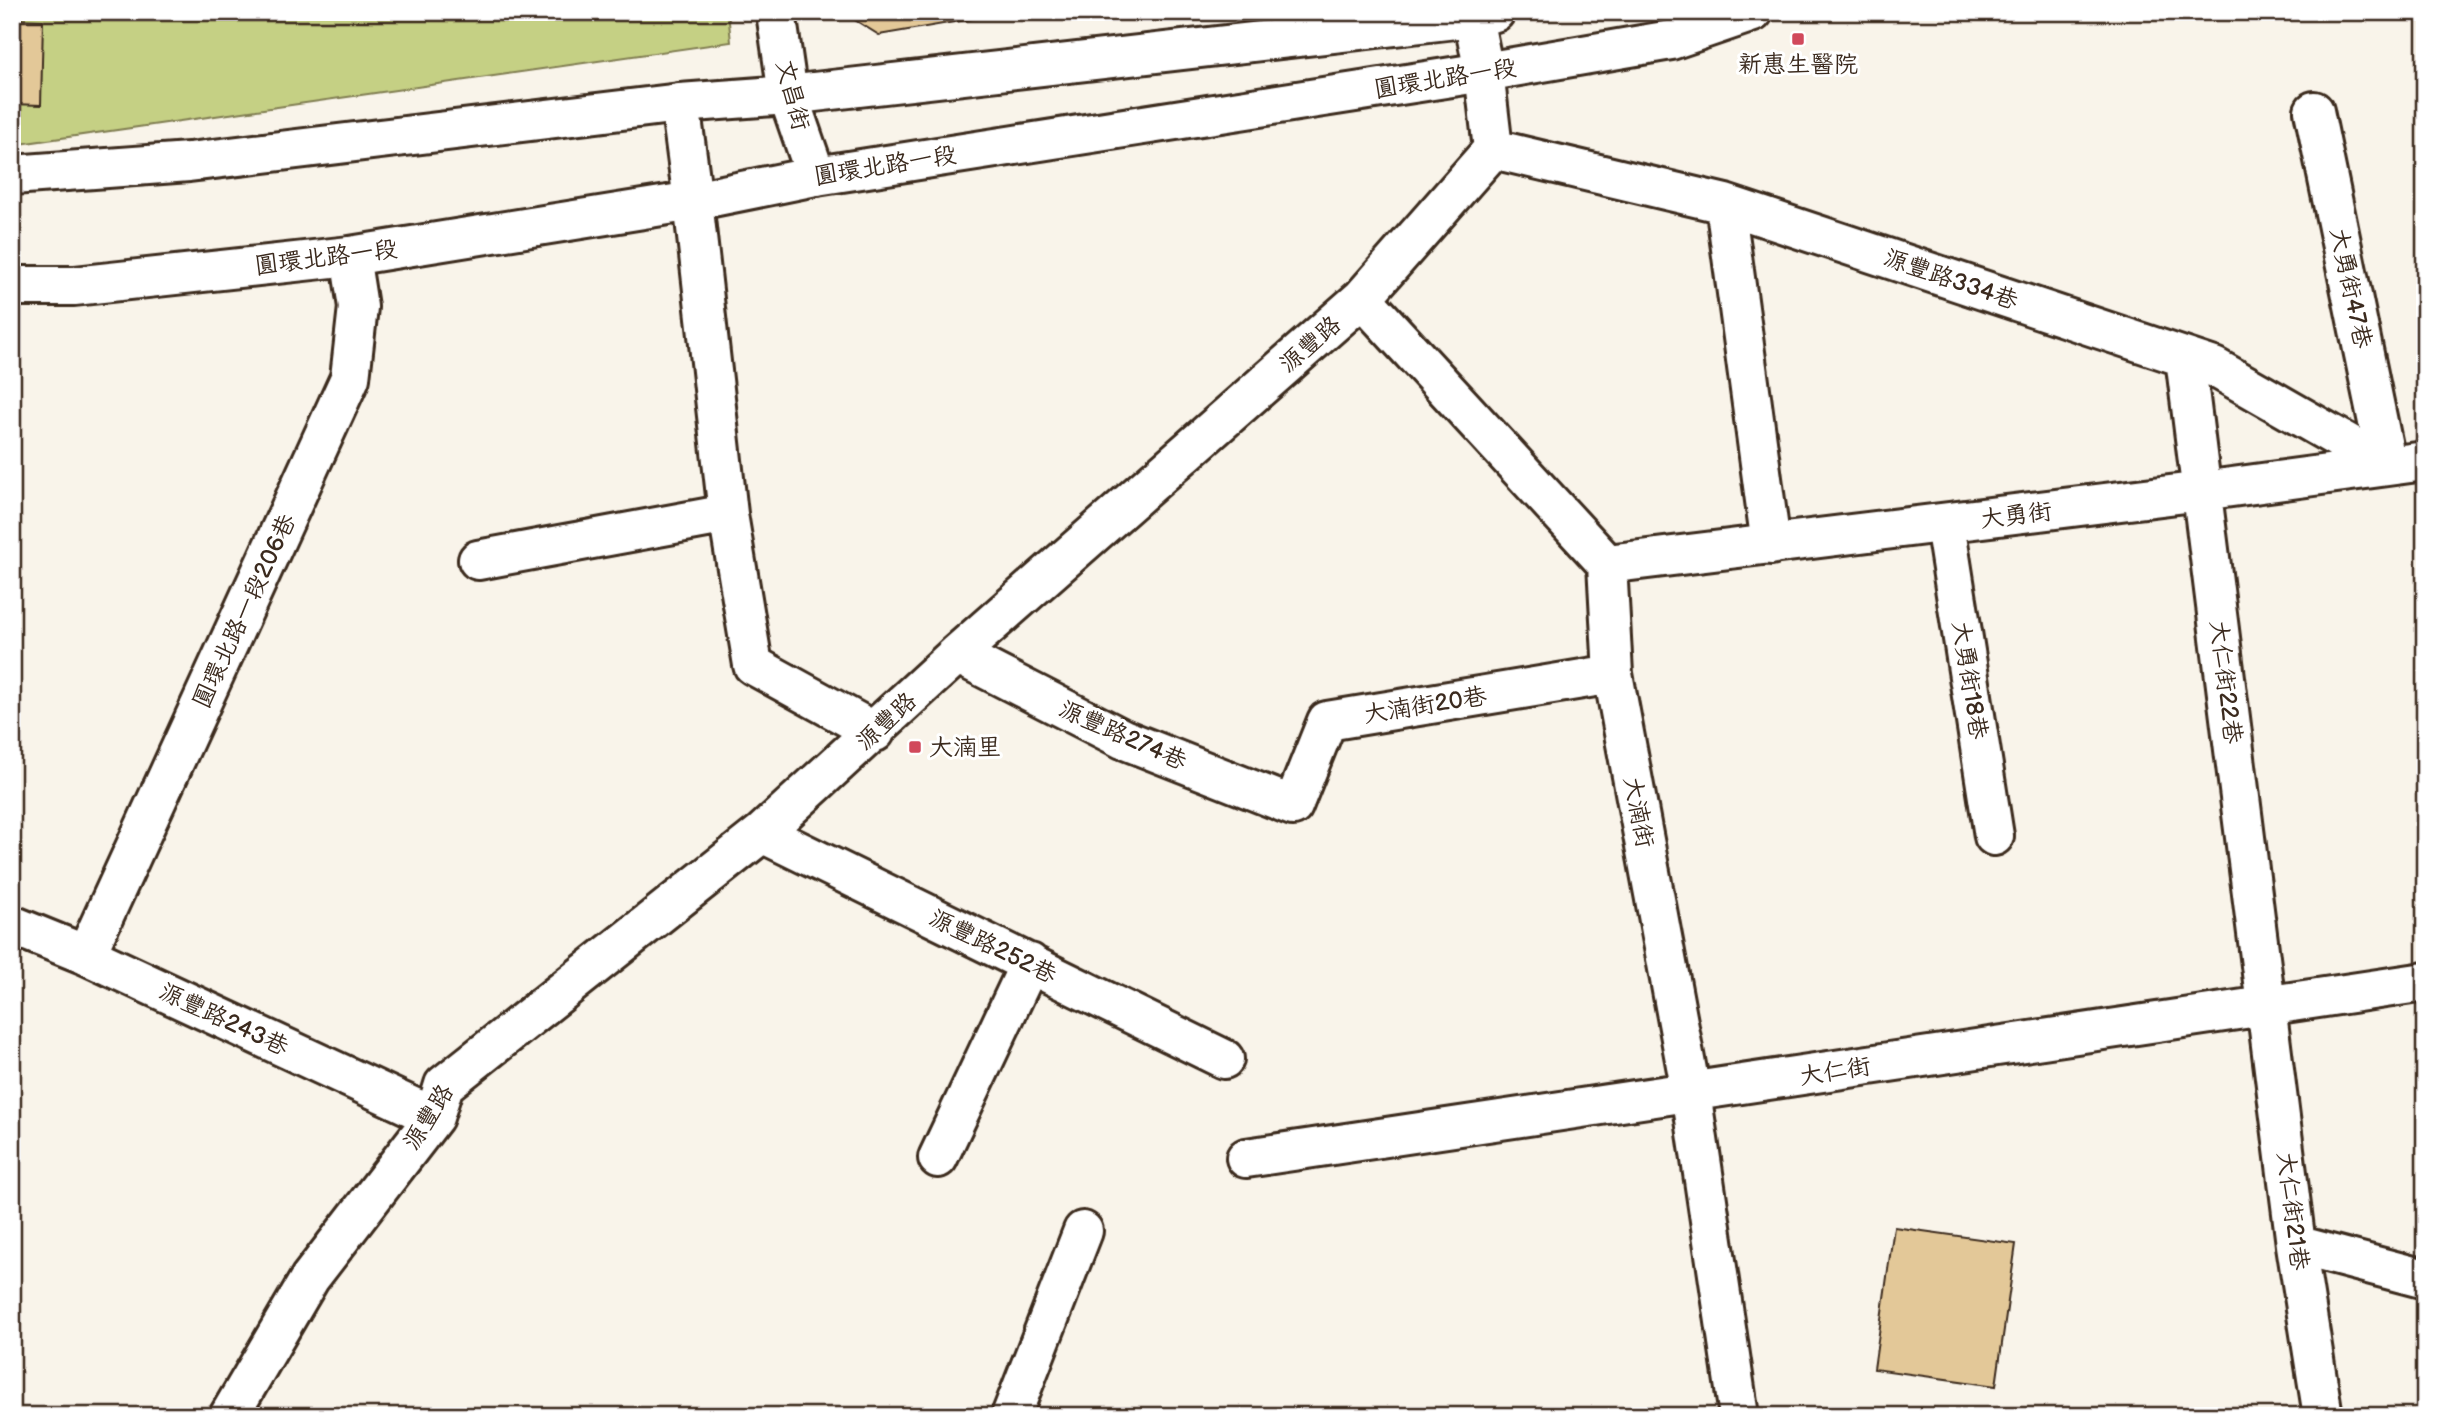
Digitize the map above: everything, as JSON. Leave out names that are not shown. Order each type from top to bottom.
[{"type":"street","name":"文昌街","points":[[776,12],[788,94],[816,176]]},
{"type":"street","name":"圓環北路一段","points":[[12,286],[74,286],[350,257],[693,201],[816,176],[1484,72],[1671,40],[1753,12]]},
{"type":"street","points":[[12,175],[189,162],[680,103],[788,94],[1484,14],[1484,72],[1493,149]]},
{"type":"street","points":[[680,103],[728,513],[753,666],[875,732]]},
{"type":"street","name":"大勇街47巷","points":[[2314,111],[2388,466]]},
{"type":"street","name":"源豐路334巷","points":[[1493,149],[1725,204],[2214,367],[2388,466]]},
{"type":"street","name":"源豐路","points":[[229,1416],[310,1278],[434,1117],[444,1085],[762,833],[957,654],[1362,298],[1493,149]]},
{"type":"street","points":[[1725,204],[1771,545]]},
{"type":"street","name":"圓環北路一段206巷","points":[[86,955],[350,378],[358,306],[350,257]]},
{"type":"street","points":[[1362,298],[1607,564]]},
{"type":"street","name":"大仁街22巷","points":[[2185,358],[2267,1005]]},
{"type":"street","name":"大勇街","points":[[1607,564],[2202,492],[2425,461]]},
{"type":"street","points":[[478,560],[728,513]]},
{"type":"street","name":"大勇街18巷","points":[[1945,524],[1994,836]]},
{"type":"street","name":"大湳街","points":[[1607,564],[1613,674],[1691,1092],[1739,1416]]},
{"type":"street","name":"源豐路274巷","points":[[957,654],[1123,739],[1293,806]]},
{"type":"street","name":"大湳街20巷","points":[[1293,806],[1327,721],[1613,674]]},
{"type":"street","name":"源豐路252巷","points":[[762,833],[1224,1059]]},
{"type":"street","name":"源豐路243巷","points":[[12,925],[86,955],[434,1117]]},
{"type":"street","points":[[937,1158],[1030,963]]},
{"type":"street","name":"大仁街","points":[[1246,1158],[2425,982]]},
{"type":"street","name":"大仁街21巷","points":[[2267,1005],[2296,1245],[2323,1416]]},
{"type":"street","points":[[1011,1416],[1083,1231]]},
{"type":"street","points":[[2296,1245],[2425,1279]]},
{"type":"green space","points":[[12,12],[728,12],[731,42],[12,145]]},
{"type":"building","points":[[842,12],[1002,12],[1002,14],[879,35]]},
{"type":"building","points":[[12,19],[43,20],[41,105],[12,104]]},
{"type":"building","points":[[1894,1227],[2016,1244],[1996,1386],[1874,1369]]},
{"type":"place","name":"新惠生醫院","points":[[1798,39]]},
{"type":"place","name":"大湳里","points":[[915,747]]}]
